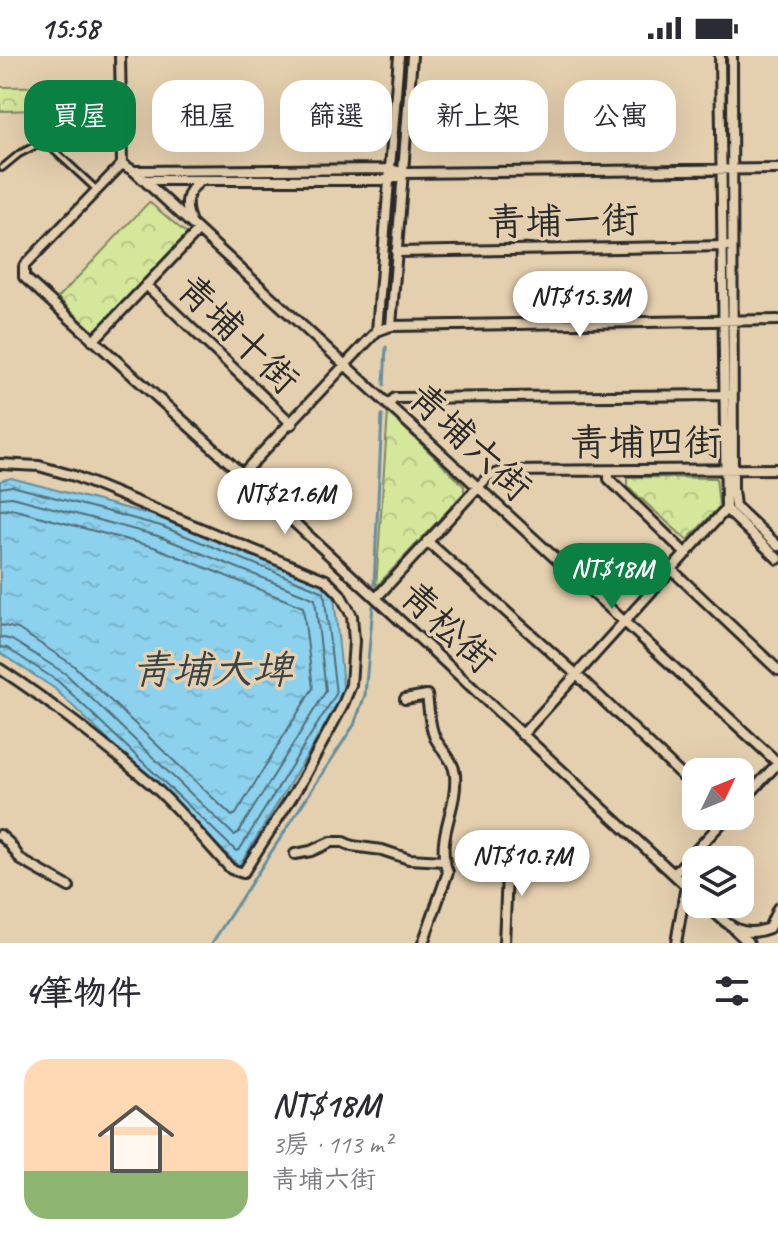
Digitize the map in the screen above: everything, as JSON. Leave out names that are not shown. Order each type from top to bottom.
[{"type":"street","points":[[120,56],[122,164]]},
{"type":"street","points":[[377,331],[399,56]]},
{"type":"street","points":[[391,326],[412,56]]},
{"type":"street","points":[[522,735],[726,509],[726,169],[720,56]]},
{"type":"street","points":[[726,169],[732,56]]},
{"type":"street","name":"青埔六街","points":[[122,164],[134,171],[778,763]]},
{"type":"street","name":"青松街","points":[[122,164],[24,266],[24,277],[682,881]]},
{"type":"street","points":[[134,171],[391,169],[404,173],[778,169]]},
{"type":"street","points":[[143,180],[390,180],[404,173]]},
{"type":"street","points":[[93,341],[196,228],[186,201],[191,188],[200,182]]},
{"type":"street","name":"青埔一街","points":[[396,252],[727,246]]},
{"type":"street","name":"青埔十街","points":[[146,285],[292,424]]},
{"type":"street","points":[[242,474],[377,331],[391,326],[778,320]]},
{"type":"street","points":[[388,405],[395,398],[728,395]]},
{"type":"street","points":[[0,464],[39,466],[74,476],[326,580],[340,594],[352,616],[354,641],[351,685],[342,707],[300,784],[243,873],[231,869],[151,784],[95,736],[50,701],[0,669]]},
{"type":"street","name":"青埔四街","points":[[376,598],[489,476],[505,471],[778,469]]},
{"type":"street","points":[[728,470],[735,506],[778,546]]},
{"type":"street","points":[[609,471],[609,479],[686,554]]},
{"type":"street","points":[[726,509],[778,559]]},
{"type":"street","points":[[427,541],[577,675],[682,776]]},
{"type":"street","points":[[672,570],[778,670]]},
{"type":"street","points":[[405,699],[427,695],[435,737],[453,763],[455,776],[454,800],[443,837],[444,861],[448,872],[423,943]]},
{"type":"street","points":[[754,789],[778,763]]},
{"type":"street","points":[[674,874],[715,830]]},
{"type":"street","points":[[0,835],[21,860],[69,887]]},
{"type":"street","points":[[295,854],[331,842],[343,842],[409,859],[444,861]]},
{"type":"street","points":[[504,943],[508,851]]},
{"type":"street","points":[[676,943],[682,908]]},
{"type":"street","points":[[733,929],[755,934],[769,928],[778,908]]},
{"type":"street","points":[[721,918],[749,943]]},
{"type":"lane","points":[[2,168],[19,154],[44,141],[97,190]]},
{"type":"green space","points":[[0,87],[24,87],[24,110],[0,111]]},
{"type":"green space","points":[[149,202],[187,234],[94,332],[58,298]]},
{"type":"green space","points":[[388,412],[464,486],[464,493],[376,587]]},
{"type":"green space","points":[[627,477],[716,478],[719,507],[687,540],[627,486]]},
{"type":"water","name":"青埔大埤","points":[[11,478],[163,518],[333,587],[344,695],[239,866],[54,688],[0,653],[0,481]]},
{"type":"waterway","points":[[398,153],[405,56]]},
{"type":"waterway","points":[[214,175],[378,174]]},
{"type":"waterway","points":[[392,266],[395,192]]},
{"type":"waterway","points":[[384,385],[386,347]]},
{"type":"waterway","points":[[374,585],[382,415]]},
{"type":"waterway","points":[[212,943],[354,725],[365,695],[373,606]]}]
